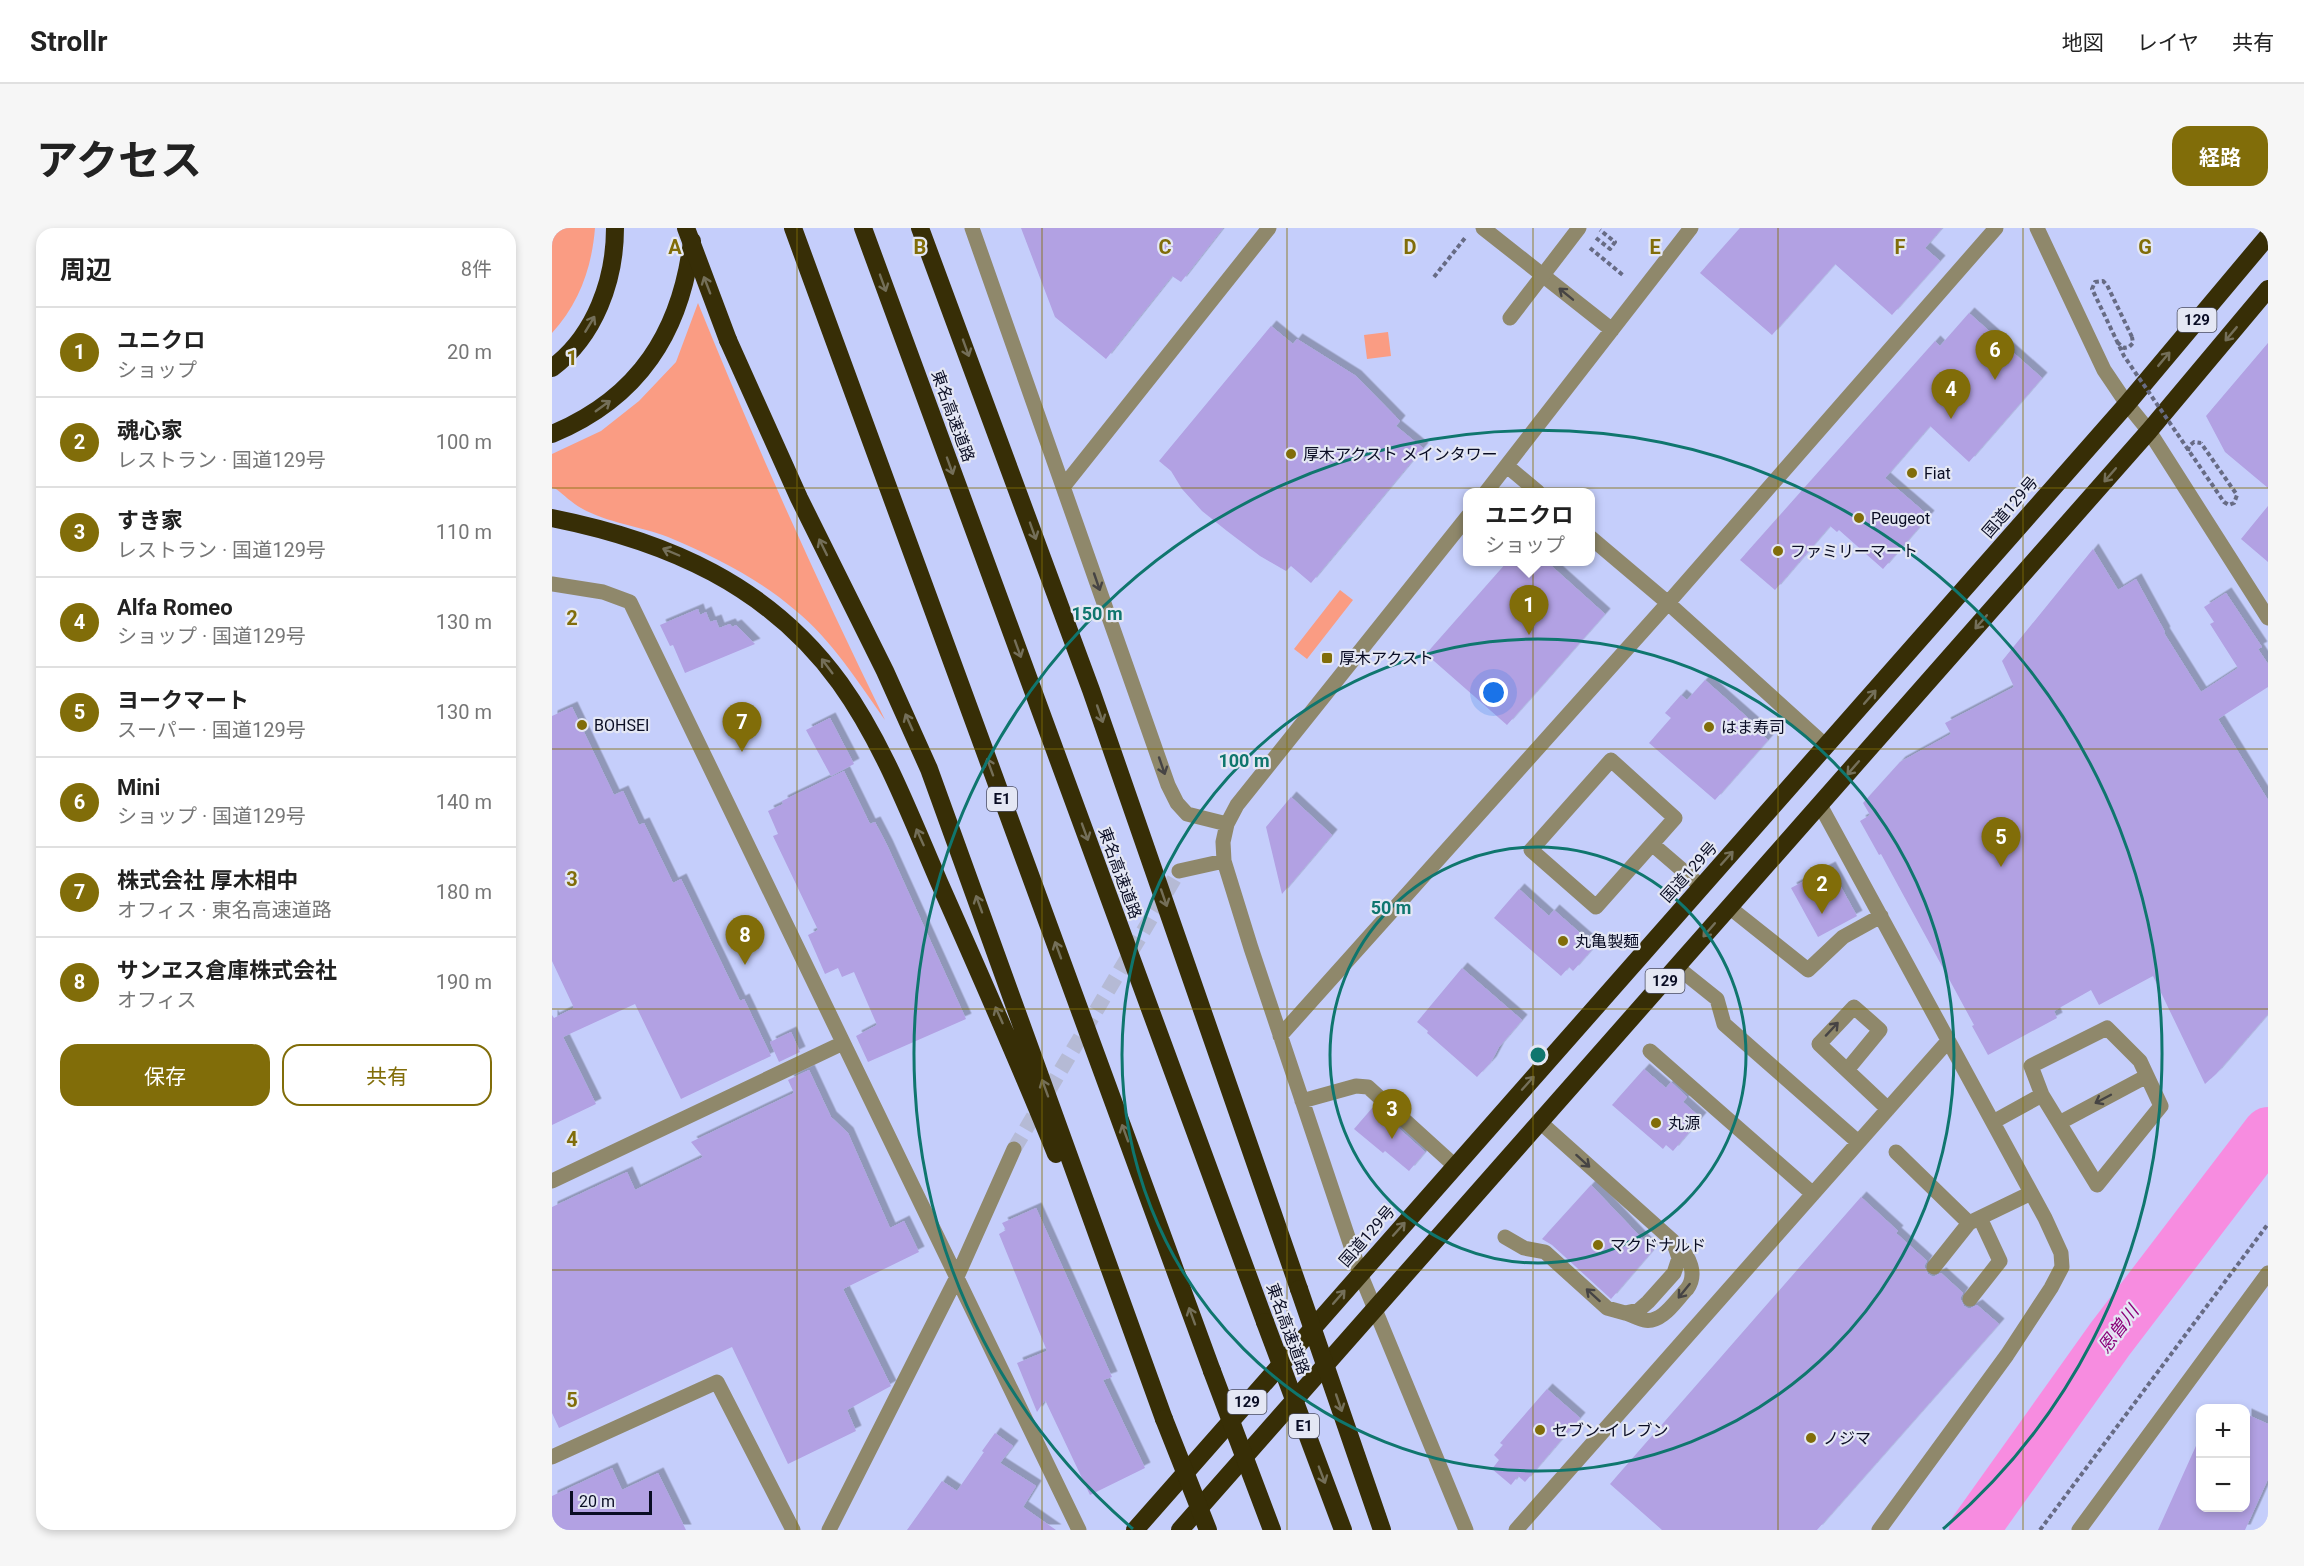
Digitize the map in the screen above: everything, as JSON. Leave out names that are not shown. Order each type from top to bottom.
[{"type":"highway","points":[[552,368],[574,348],[591,324],[604,297],[611,267],[615,228]]},
{"type":"highway","points":[[686,228],[728,340],[799,498],[885,671],[929,769],[1164,1419]]},
{"type":"highway","points":[[552,434],[571,426],[603,407],[630,385],[652,359],[669,331],[681,300],[689,270],[694,228]]},
{"type":"highway","name":"E1","points":[[793,228],[1272,1530]]},
{"type":"highway","name":"東名高速道路","points":[[863,228],[1264,1322],[1343,1530]]},
{"type":"highway","points":[[920,228],[946,293],[1095,701],[1382,1530]]},
{"type":"highway","points":[[927,228],[946,293]]},
{"type":"highway","name":"国道129号","points":[[1135,1530],[2127,404],[2268,236]]},
{"type":"highway","name":"129","points":[[1180,1530],[2149,431],[2268,289]]},
{"type":"highway","points":[[552,518],[622,534],[665,549],[729,581],[795,631],[819,656],[840,684],[871,735],[904,801],[1005,1030],[1208,1530]]},
{"type":"street","points":[[972,228],[1168,785],[1187,814],[1227,824]]},
{"type":"street","points":[[1063,487],[1269,228]]},
{"type":"street","points":[[1483,228],[1612,330]]},
{"type":"street","points":[[1489,488],[1691,228]]},
{"type":"street","points":[[1280,1036],[1668,603],[1996,228]]},
{"type":"street","points":[[2037,228],[2104,370],[2149,431],[2268,618]]},
{"type":"street","points":[[1510,318],[1586,231]]},
{"type":"street","points":[[1507,466],[1533,488]]},
{"type":"street","points":[[1463,521],[1237,805],[1227,824],[1223,842],[1224,861],[1360,1273],[1466,1530]]},
{"type":"street","points":[[1595,541],[1668,603],[1826,746]]},
{"type":"street","points":[[552,584],[603,592],[630,602],[1079,1530]]},
{"type":"street","points":[[1611,760],[1675,818],[1652,844],[1596,908],[1531,850],[1611,760]]},
{"type":"street","points":[[1820,805],[1993,1122],[2061,1252],[2062,1267],[2051,1288],[2007,1355],[1880,1530]]},
{"type":"street","points":[[1652,844],[1702,887]]},
{"type":"street","points":[[1179,871],[1224,861]]},
{"type":"street","points":[[1730,907],[1808,970],[1843,937],[1881,916]]},
{"type":"street","points":[[1677,967],[1717,999],[1724,1024],[1858,1142]]},
{"type":"street","points":[[2107,1028],[2140,1061],[2161,1106],[2097,1185],[2042,1095],[2031,1066],[2107,1028]]},
{"type":"street","points":[[1516,1530],[1948,1041]]},
{"type":"street","points":[[552,1181],[843,1043]]},
{"type":"street","points":[[1650,1051],[1813,1194]]},
{"type":"street","points":[[1847,1070],[1888,1109]]},
{"type":"street","points":[[2059,1123],[2147,1076]]},
{"type":"street","points":[[1302,1101],[1356,1086],[1368,1087],[1455,1166]]},
{"type":"street","points":[[1993,1122],[2042,1095]]},
{"type":"street","points":[[1505,1238],[1535,1252],[1545,1252],[1607,1308],[1625,1313],[1639,1310],[1648,1302],[1674,1273],[1679,1258],[1673,1241],[1540,1122]]},
{"type":"street","points":[[829,1530],[956,1279],[1014,1149]]},
{"type":"street","points":[[1896,1152],[1975,1220],[2000,1261],[1970,1299]]},
{"type":"street","points":[[1934,1267],[1975,1220],[2031,1193]]},
{"type":"street","points":[[2079,1530],[2268,1273]]},
{"type":"street","points":[[552,1457],[717,1382],[793,1530]]},
{"type":"path","points":[[1586,231],[1610,249],[1616,242],[1598,228]]},
{"type":"path","points":[[1434,277],[1466,237]]},
{"type":"path","points":[[1587,246],[1624,276]]},
{"type":"path","points":[[2092,292],[2119,345],[2124,348],[2129,347],[2133,343],[2132,337],[2108,285],[2103,281],[2095,282],[2092,289],[2124,356],[2224,502],[2229,505],[2234,503],[2237,495],[2201,443],[2194,442],[2189,446],[2189,453],[2220,498]]},
{"type":"path","points":[[2040,1530],[2268,1224]]},
{"type":"shaded area","points":[[552,228],[2268,228],[2268,1530],[552,1530]]},
{"type":"shaded area","points":[[552,228],[595,228],[591,257],[583,284],[570,310],[552,333]]},
{"type":"shaded area","points":[[698,303],[788,513],[885,720],[821,634],[781,598],[718,560],[668,537],[591,513],[552,488],[552,454],[601,431],[639,401],[676,362]]},
{"type":"shaded area","points":[[1388,332],[1391,356],[1367,359],[1364,335]]},
{"type":"shaded area","points":[[1340,590],[1353,600],[1307,659],[1294,649]]},
{"type":"building","points":[[1021,228],[1223,228],[1181,282],[1172,276],[1106,359],[1055,317]]},
{"type":"building","points":[[1740,228],[1942,228],[1925,248],[1940,261],[1892,315],[1835,264],[1772,335],[1700,273]]},
{"type":"building","points":[[1969,313],[2042,378],[1969,462],[1930,426],[1885,478],[1929,516],[1883,569],[1839,530],[1837,532],[1830,526],[1775,590],[1740,560],[1935,341],[1940,346]]},
{"type":"building","name":"厚木アクスト メインタワー","points":[[1271,326],[1293,344],[1297,339],[1356,376],[1400,421],[1396,426],[1423,448],[1311,583],[1291,566],[1286,571],[1260,556],[1202,511],[1182,489],[1171,471],[1159,461]]},
{"type":"building","points":[[2268,343],[2268,488],[2225,452],[2206,416]]},
{"type":"building","points":[[2268,506],[2268,562],[2241,539]]},
{"type":"building","points":[[2093,549],[2118,590],[2136,579],[2164,633],[2201,692],[2238,668],[2210,624],[2214,622],[2204,607],[2226,593],[2262,647],[2258,649],[2268,664],[2268,687],[2218,719],[2268,800],[2268,1014],[2205,1084],[2153,976],[2099,1005],[2091,990],[2054,1011],[2057,1018],[1988,1055],[1881,854],[1879,855],[1860,821],[1870,815],[1863,803],[1900,762],[1951,734],[1945,723],[2014,687],[2002,661]]},
{"type":"building","points":[[1504,566],[1552,566],[1605,614],[1507,725],[1426,654]]},
{"type":"building","points":[[698,609],[700,615],[706,612],[710,622],[716,620],[719,628],[730,624],[732,627],[736,625],[755,644],[685,673],[673,645],[670,646],[660,625]]},
{"type":"building","points":[[1705,680],[1764,732],[1762,735],[1768,740],[1715,800],[1649,743],[1671,718],[1665,713],[1681,695],[1687,700]]},
{"type":"building","points":[[572,707],[614,795],[623,791],[639,825],[644,823],[673,883],[681,879],[740,1001],[744,999],[771,1056],[681,1099],[635,1004],[563,1037],[596,1104],[552,1125],[552,1015],[554,1018],[574,1008],[552,961],[552,716]]},
{"type":"building","points":[[830,718],[854,764],[831,776],[806,730]]},
{"type":"building","points":[[844,771],[870,824],[875,822],[887,845],[966,1019],[868,1062],[856,1036],[877,1025],[854,972],[842,977],[838,968],[825,974],[808,935],[818,930],[773,836],[778,834],[768,811],[783,804],[782,801]]},
{"type":"building","points":[[1291,797],[1332,835],[1282,894],[1266,827]]},
{"type":"building","points":[[1830,867],[1857,916],[1818,937],[1791,888]]},
{"type":"building","points":[[1519,889],[1549,916],[1554,910],[1595,946],[1573,971],[1569,967],[1561,976],[1494,918]]},
{"type":"building","points":[[1462,968],[1522,1020],[1477,1077],[1417,1022]]},
{"type":"building","points":[[791,1032],[800,1052],[779,1062],[770,1042]]},
{"type":"building","points":[[1644,1069],[1666,1088],[1671,1082],[1687,1097],[1683,1102],[1701,1118],[1673,1151],[1666,1145],[1663,1149],[1612,1105]]},
{"type":"building","points":[[809,1070],[831,1117],[848,1133],[890,1228],[904,1221],[919,1252],[843,1289],[891,1386],[847,1410],[856,1431],[788,1464],[732,1347],[559,1428],[552,1413],[552,1207],[627,1172],[635,1190],[703,1157],[691,1142],[794,1093],[788,1080]]},
{"type":"building","points":[[1374,1106],[1425,1152],[1409,1171],[1354,1129]]},
{"type":"building","name":"マクドナルド","points":[[1591,1185],[1653,1250],[1611,1299],[1552,1245],[1542,1239]]},
{"type":"building","points":[[1861,1197],[1927,1261],[1924,1266],[1928,1274],[1933,1277],[1941,1273],[1963,1293],[1960,1298],[1964,1306],[1969,1309],[1977,1305],[1999,1324],[1817,1530],[1662,1530],[1610,1484]]},
{"type":"building","points":[[1036,1208],[1112,1377],[1103,1380],[1145,1468],[1090,1495],[1045,1400],[1037,1412],[1017,1363],[1047,1351],[999,1234],[1006,1230],[1002,1223]]},
{"type":"building","name":"セブン-イレブン","points":[[1547,1389],[1580,1418],[1525,1482],[1518,1476],[1511,1485],[1492,1469],[1499,1460],[1494,1455],[1503,1445],[1500,1443]]},
{"type":"building","points":[[2250,1416],[2268,1424],[2268,1479],[2245,1530],[2158,1530],[2196,1446],[2196,1512],[2250,1512]]},
{"type":"building","points":[[995,1433],[1013,1446],[1000,1463],[1036,1486],[1023,1507],[1056,1530],[907,1530],[942,1481],[957,1491],[984,1452],[982,1451]]},
{"type":"building","points":[[612,1468],[622,1490],[658,1473],[686,1530],[552,1530],[552,1496]]},
{"type":"waterway","name":"恩曽川","points":[[1974,1530],[2110,1339],[2268,1132]]},
{"type":"tunnel","points":[[1014,1149],[1179,871]]},
{"type":"place","name":"Mini","points":[[1995,380]]},
{"type":"place","name":"Alfa Romeo","points":[[1951,419]]},
{"type":"place","name":"厚木アクスト メインタワー","points":[[1291,454]]},
{"type":"place","name":"Fiat","points":[[1912,473]]},
{"type":"place","name":"Peugeot","points":[[1859,518]]},
{"type":"place","name":"ファミリーマート","points":[[1778,551]]},
{"type":"place","name":"ユニクロ","points":[[1529,635]]},
{"type":"place","name":"厚木アクスト","points":[[1327,658]]},
{"type":"place","name":"BOHSEI","points":[[582,725]]},
{"type":"place","name":"はま寿司","points":[[1709,727]]},
{"type":"place","name":"株式会社 厚木相中","points":[[742,752]]},
{"type":"place","name":"ヨークマート","points":[[2001,867]]},
{"type":"place","name":"魂心家","points":[[1822,914]]},
{"type":"place","name":"丸亀製麺","points":[[1563,941]]},
{"type":"place","name":"サンヱス倉庫株式会社","points":[[745,965]]},
{"type":"place","name":"丸源","points":[[1656,1123]]},
{"type":"place","name":"すき家","points":[[1392,1139]]},
{"type":"place","name":"マクドナルド","points":[[1598,1245]]},
{"type":"place","name":"セブン-イレブン","points":[[1540,1430]]},
{"type":"place","name":"ノジマ","points":[[1811,1438]]}]
